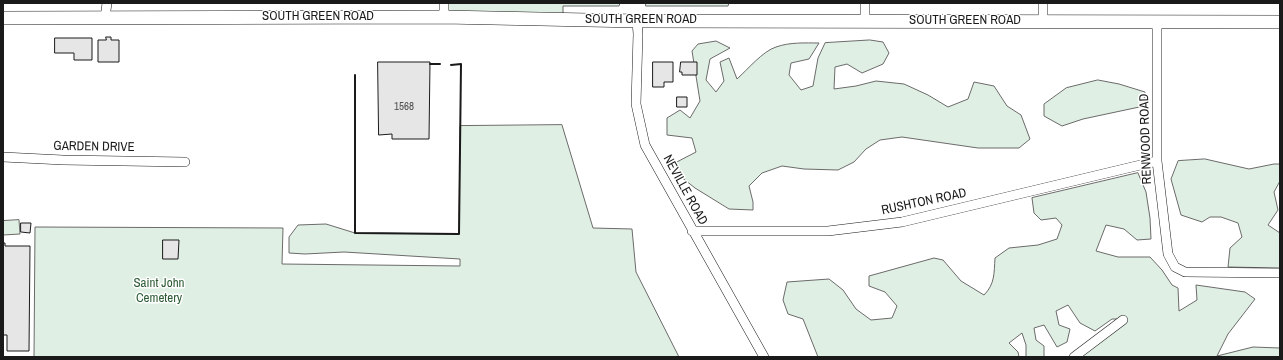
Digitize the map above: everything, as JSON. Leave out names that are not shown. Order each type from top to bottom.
[{"type":"main road","name":"SOUTH GREEN ROAD","points":[[3,18],[444,17],[636,21],[865,20],[1280,22]]},
{"type":"street","points":[[105,18],[107,3]]},
{"type":"street","points":[[444,3],[444,17]]},
{"type":"street","points":[[865,3],[865,20]]},
{"type":"street","points":[[1043,3],[1043,22]]},
{"type":"street","name":"NEVILLE ROAD","points":[[636,21],[638,34],[636,104],[645,145],[764,357]]},
{"type":"street","name":"RENWOOD ROAD","points":[[1157,22],[1157,161],[1168,254],[1175,267],[1185,272],[1280,273]]},
{"type":"street","name":"GARDEN DRIVE","points":[[3,157],[63,160],[185,162]]},
{"type":"street","name":"RUSHTON ROAD","points":[[692,231],[828,231],[902,222],[1157,161]]},
{"type":"street","points":[[1074,357],[1123,320]]},
{"type":"green space","points":[[444,3],[620,3],[619,6],[563,6],[563,20],[444,17]]},
{"type":"green space","points":[[646,3],[729,3],[728,6],[646,6]]},
{"type":"green space","points":[[870,40],[883,42],[889,53],[883,64],[862,73],[847,64],[835,67],[834,89],[876,81],[904,84],[928,95],[948,107],[968,99],[974,82],[994,86],[1007,106],[1021,115],[1030,139],[1019,148],[978,148],[902,137],[880,140],[866,149],[854,162],[838,170],[804,169],[782,166],[762,173],[749,186],[753,202],[753,210],[729,209],[695,188],[680,176],[671,165],[696,152],[692,138],[667,135],[667,118],[680,110],[690,118],[700,101],[692,51],[698,44],[716,41],[730,48],[710,59],[706,80],[716,92],[724,81],[720,62],[729,58],[737,79],[771,49],[781,45],[819,43],[809,59],[791,63],[789,75],[801,90],[813,86],[818,58],[825,43]]},
{"type":"green space","points":[[1098,80],[1119,84],[1145,92],[1144,106],[1083,119],[1062,126],[1044,116],[1044,104],[1066,88]]},
{"type":"green space","name":"Saint John Cemetery","points":[[562,125],[593,228],[632,229],[636,272],[679,357],[34,357],[35,227],[283,228],[282,264],[460,266],[460,259],[344,252],[305,254],[289,253],[289,237],[298,225],[326,224],[355,233],[459,234],[460,126]]},
{"type":"green space","points":[[1205,159],[1249,169],[1280,164],[1280,181],[1274,192],[1278,210],[1268,225],[1280,233],[1280,268],[1228,267],[1230,248],[1242,237],[1238,223],[1221,217],[1210,217],[1202,222],[1181,215],[1171,179],[1178,161]]},
{"type":"green space","points":[[1138,173],[1146,192],[1150,218],[1151,239],[1137,240],[1124,229],[1106,225],[1096,251],[1118,257],[1150,257],[1162,270],[1172,285],[1178,288],[1179,311],[1197,300],[1196,285],[1245,292],[1255,299],[1228,334],[1217,356],[1253,347],[1280,348],[1280,357],[1074,357],[1122,319],[1112,319],[1095,331],[1080,323],[1068,305],[1056,311],[1059,325],[1070,329],[1067,342],[1057,347],[1044,325],[1034,328],[1036,340],[1044,346],[1044,357],[1026,357],[1026,345],[1022,333],[1009,343],[1018,352],[1019,357],[818,357],[803,319],[788,314],[783,300],[787,282],[829,279],[843,290],[856,309],[871,320],[892,318],[897,306],[885,292],[869,286],[869,276],[934,258],[943,260],[961,281],[984,295],[988,291],[992,282],[995,258],[1009,248],[1038,245],[1057,239],[1062,225],[1056,218],[1041,220],[1034,213],[1032,198]]},
{"type":"green space","points":[[19,220],[20,234],[3,235],[3,221]]},
{"type":"building","points":[[106,37],[111,37],[111,40],[119,40],[119,62],[98,62],[98,40],[106,40]]},
{"type":"building","points":[[55,38],[92,38],[92,60],[74,60],[74,53],[55,53]]},
{"type":"building","points":[[378,62],[430,62],[429,139],[392,139],[392,134],[379,135]]},
{"type":"building","points":[[653,62],[673,62],[673,82],[664,82],[664,87],[653,87]]},
{"type":"building","points":[[681,62],[697,62],[697,75],[682,75],[682,72],[680,72]]},
{"type":"building","points":[[677,97],[687,97],[687,107],[677,107]]},
{"type":"building","points":[[21,223],[31,223],[30,233],[21,232]]},
{"type":"building","points":[[163,240],[179,240],[178,259],[163,259]]},
{"type":"building","points":[[3,243],[5,243],[5,246],[30,246],[29,351],[7,351],[7,335],[3,335]]},
{"type":"wall","points":[[430,64],[440,64]]},
{"type":"wall","points":[[355,75],[355,233],[459,234],[461,64],[451,65]]}]
